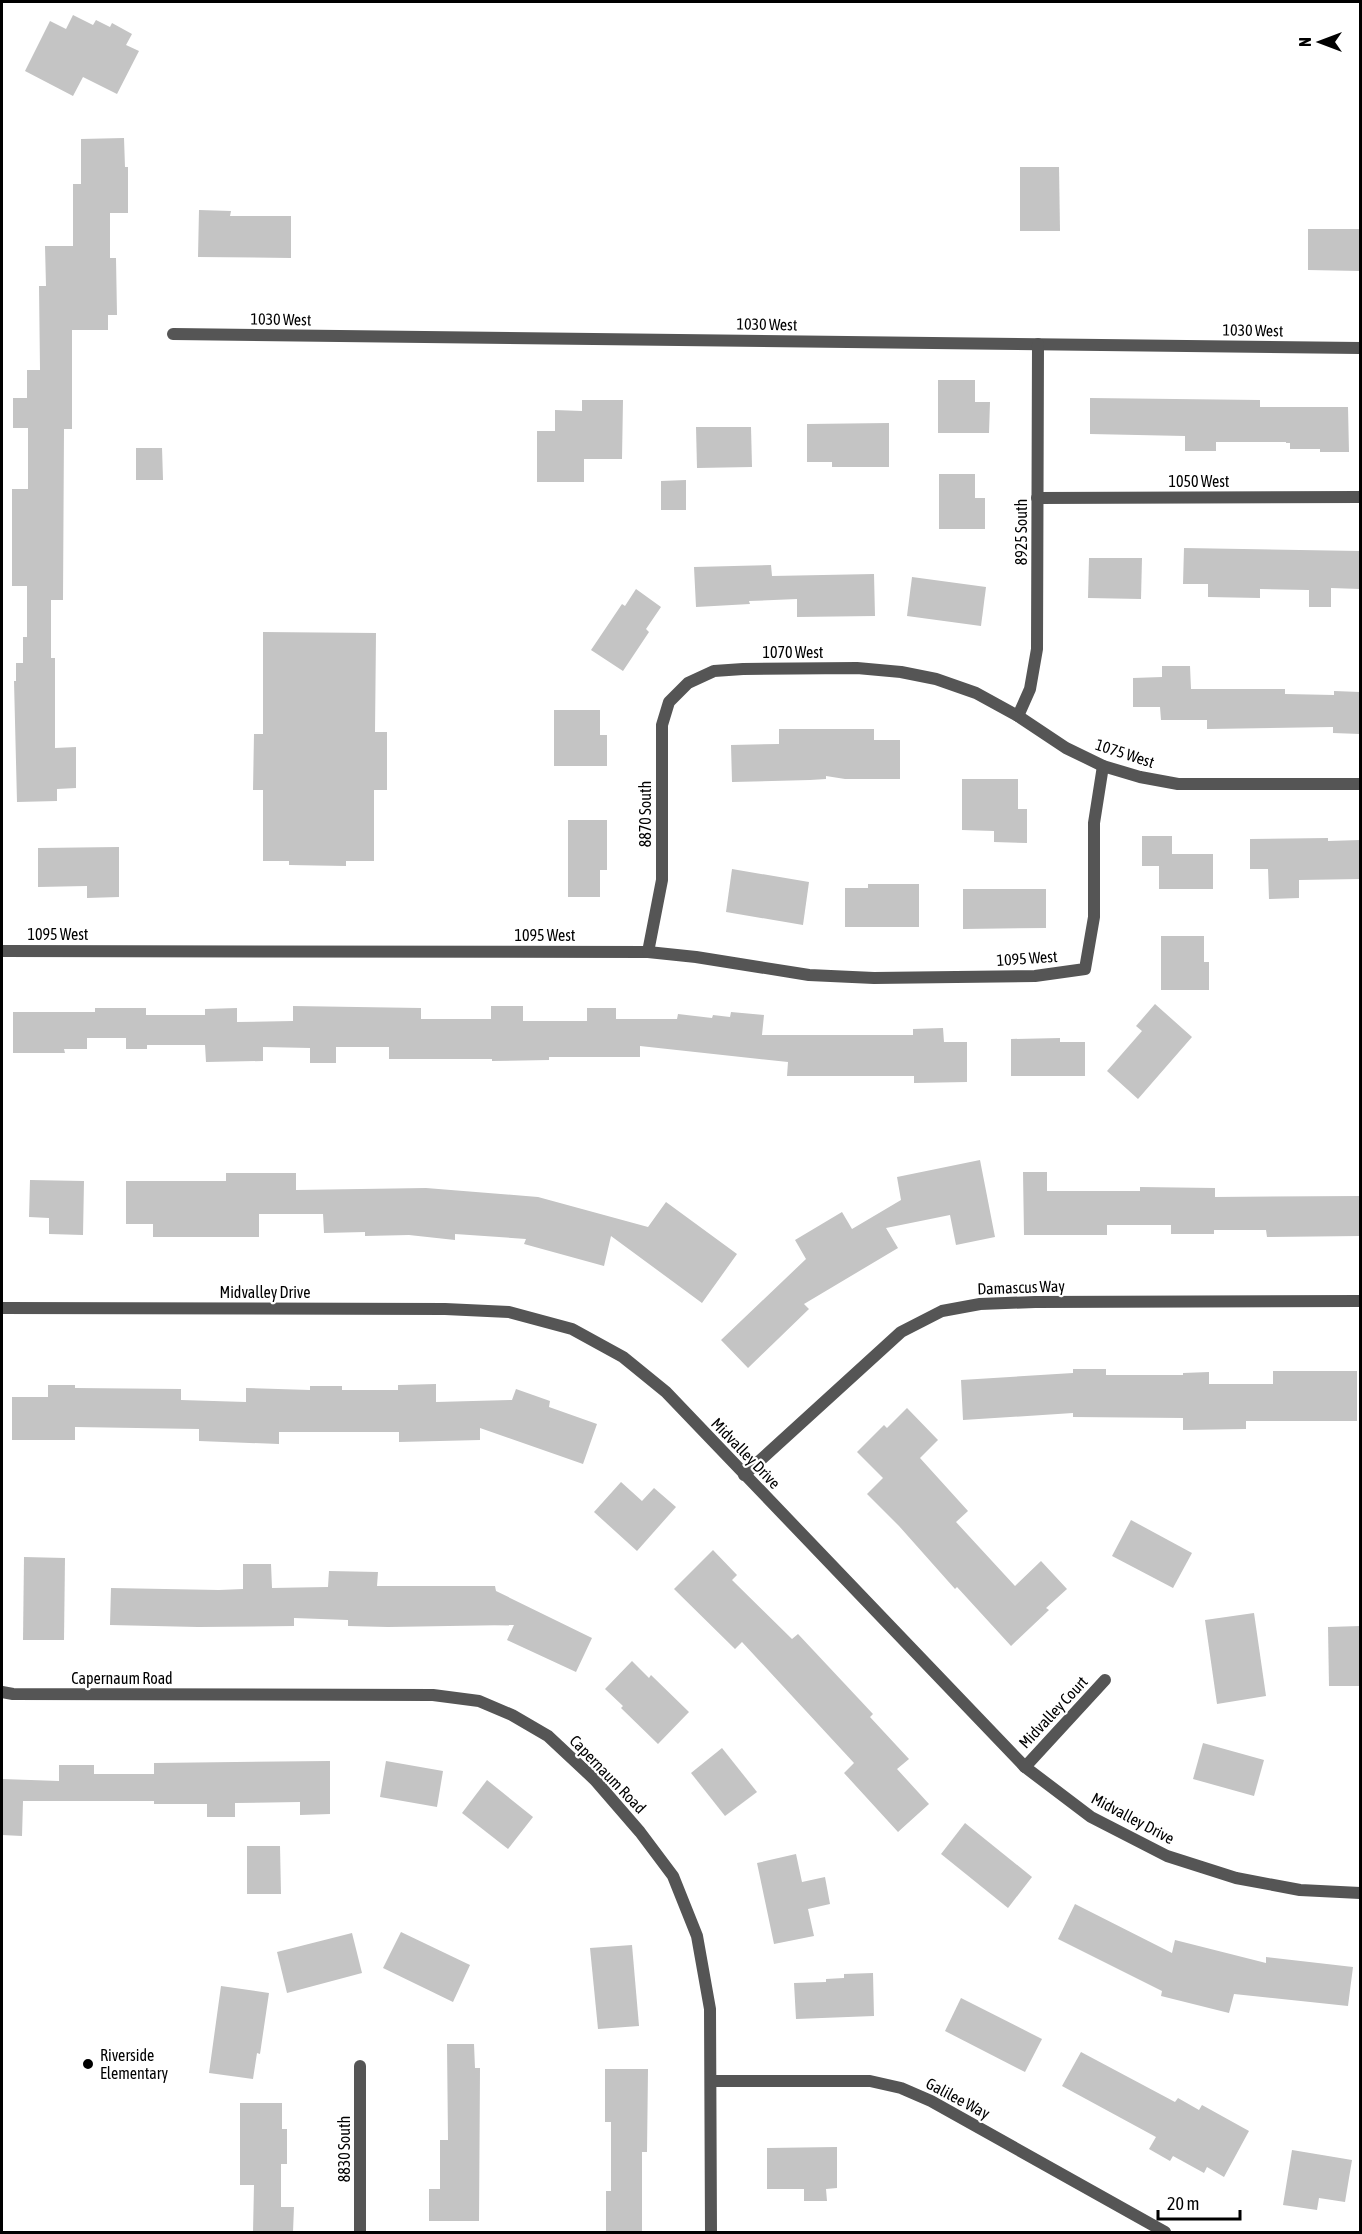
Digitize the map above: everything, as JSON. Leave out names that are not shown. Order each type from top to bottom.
[{"type":"street","name":"1030 West","points":[[173,334],[1360,348]]},
{"type":"street","name":"8925 South","points":[[1018,716],[1030,689],[1037,649],[1038,344]]},
{"type":"street","name":"1050 West","points":[[1037,498],[1360,497]]},
{"type":"street","name":"1070 West","points":[[687,683],[714,671],[743,669],[857,668],[901,672]]},
{"type":"street","name":"1075 West","points":[[901,672],[936,679],[976,693],[1018,716],[1066,748],[1103,766],[1140,777],[1179,784],[1360,784]]},
{"type":"street","name":"8870 South","points":[[648,952],[662,880],[662,725],[669,702],[687,683]]},
{"type":"street","name":"1095 West","points":[[2,951],[648,952],[696,957],[809,975],[874,978],[1035,976],[1085,969],[1094,917],[1094,823],[1103,766]]},
{"type":"street","name":"Damascus Way","points":[[744,1475],[901,1332],[942,1311],[980,1304],[1035,1302],[1360,1301]]},
{"type":"street","name":"Midvalley Drive","points":[[2,1308],[434,1309],[509,1312],[572,1329],[623,1356],[666,1392],[1025,1767],[1091,1817],[1167,1856],[1246,1880],[1300,1890],[1360,1893]]},
{"type":"street","name":"Midvalley Court","points":[[1025,1767],[1105,1680]]},
{"type":"street","name":"Capernaum Road","points":[[2,1692],[13,1694],[433,1695],[479,1701],[512,1715],[548,1736],[595,1780],[640,1832],[673,1876],[697,1936],[710,2009],[711,2232]]},
{"type":"street","name":"8830 South","points":[[360,2066],[360,2232]]},
{"type":"street","name":"Galilee Way","points":[[711,2081],[870,2081],[901,2088],[931,2100],[1149,2229],[1165,2232]]},
{"type":"building","points":[[73,15],[93,25],[96,20],[110,27],[112,23],[132,34],[126,45],[139,51],[117,94],[83,77],[73,96],[25,71],[50,21],[66,29]]},
{"type":"building","points":[[124,138],[125,167],[128,167],[128,213],[110,213],[110,258],[116,258],[117,315],[108,315],[108,330],[72,330],[72,429],[64,429],[63,600],[51,600],[51,658],[55,658],[55,748],[76,747],[76,788],[57,789],[57,801],[17,802],[14,681],[16,681],[16,663],[23,663],[23,637],[27,637],[27,586],[12,586],[12,489],[28,489],[28,428],[13,428],[13,398],[27,398],[27,370],[40,370],[39,286],[46,286],[45,246],[73,246],[73,184],[81,184],[81,139]]},
{"type":"building","points":[[1020,167],[1059,167],[1060,231],[1020,231]]},
{"type":"building","points":[[199,210],[231,211],[230,216],[291,216],[291,258],[198,257]]},
{"type":"building","points":[[1308,229],[1360,229],[1360,271],[1308,270]]},
{"type":"building","points":[[938,380],[975,380],[975,402],[990,402],[989,433],[938,433]]},
{"type":"building","points":[[1090,398],[1260,400],[1260,407],[1348,407],[1349,452],[1290,449],[1290,443],[1286,442],[1216,442],[1216,451],[1185,451],[1185,436],[1090,434]]},
{"type":"building","points":[[582,400],[623,400],[622,459],[584,459],[584,482],[537,482],[537,431],[555,431],[555,410],[582,411]]},
{"type":"building","points":[[889,423],[889,467],[832,467],[832,462],[807,462],[807,424]]},
{"type":"building","points":[[696,427],[751,427],[752,467],[697,468]]},
{"type":"building","points":[[136,448],[162,448],[163,480],[136,480]]},
{"type":"building","points":[[939,474],[975,474],[975,498],[985,498],[985,529],[939,529]]},
{"type":"building","points":[[686,480],[686,510],[661,510],[661,481]]},
{"type":"building","points":[[1184,548],[1360,551],[1360,589],[1331,588],[1331,607],[1309,607],[1309,590],[1260,589],[1260,598],[1208,597],[1208,584],[1183,584]]},
{"type":"building","points":[[1089,558],[1142,558],[1141,599],[1088,598]]},
{"type":"building","points":[[771,565],[772,576],[874,574],[875,616],[797,617],[797,599],[696,607],[694,567]]},
{"type":"building","points":[[912,577],[986,587],[981,626],[907,616]]},
{"type":"building","points":[[636,589],[661,607],[646,629],[649,632],[623,671],[591,650],[622,604],[625,606]]},
{"type":"building","points":[[263,632],[376,633],[375,732],[387,732],[387,790],[374,790],[374,861],[346,861],[346,866],[289,865],[289,861],[263,861],[263,790],[253,790],[254,734],[263,734]]},
{"type":"building","points":[[1162,666],[1190,666],[1191,689],[1285,689],[1285,694],[1334,695],[1334,691],[1360,692],[1360,734],[1333,733],[1333,727],[1207,729],[1207,720],[1161,720],[1160,707],[1133,707],[1133,678],[1162,677]]},
{"type":"building","points":[[554,710],[600,710],[600,735],[607,735],[607,766],[554,766]]},
{"type":"building","points":[[779,729],[874,729],[874,740],[900,740],[900,779],[845,779],[826,776],[826,779],[732,782],[731,745],[779,744]]},
{"type":"building","points":[[962,779],[1018,779],[1018,809],[1027,809],[1027,843],[994,842],[994,831],[962,830]]},
{"type":"building","points":[[568,820],[607,820],[607,870],[600,870],[600,897],[568,897]]},
{"type":"building","points":[[1142,836],[1172,836],[1172,854],[1213,854],[1213,889],[1159,889],[1159,866],[1142,866]]},
{"type":"building","points":[[1328,838],[1328,841],[1360,840],[1360,879],[1299,880],[1299,898],[1269,899],[1268,869],[1250,869],[1250,839]]},
{"type":"building","points":[[119,847],[119,897],[87,898],[87,886],[38,887],[38,848]]},
{"type":"building","points":[[732,869],[809,882],[803,925],[726,912]]},
{"type":"building","points":[[868,884],[919,884],[919,927],[845,927],[845,888],[868,888]]},
{"type":"building","points":[[963,889],[1046,889],[1046,928],[963,929]]},
{"type":"building","points":[[1161,936],[1204,936],[1204,962],[1209,962],[1209,990],[1161,990]]},
{"type":"building","points":[[1155,1004],[1192,1037],[1138,1099],[1107,1071],[1142,1031],[1136,1026]]},
{"type":"building","points":[[293,1006],[421,1008],[421,1019],[491,1019],[491,1006],[523,1006],[523,1021],[587,1021],[587,1008],[616,1008],[616,1019],[677,1019],[678,1014],[712,1018],[713,1015],[730,1017],[731,1012],[764,1015],[762,1035],[913,1035],[913,1029],[943,1028],[944,1042],[967,1042],[967,1082],[914,1083],[914,1076],[787,1076],[788,1062],[640,1046],[640,1057],[549,1057],[549,1060],[492,1061],[492,1059],[389,1059],[389,1047],[336,1047],[336,1063],[310,1063],[310,1048],[263,1047],[263,1061],[206,1062],[205,1045],[147,1045],[147,1049],[126,1049],[126,1038],[87,1038],[87,1049],[64,1049],[65,1053],[13,1053],[13,1012],[95,1012],[95,1008],[146,1008],[146,1015],[205,1015],[205,1009],[237,1008],[237,1022],[293,1021]]},
{"type":"building","points":[[1060,1038],[1060,1042],[1085,1042],[1085,1076],[1011,1076],[1011,1039]]},
{"type":"building","points":[[980,1160],[995,1237],[956,1245],[950,1215],[886,1228],[898,1248],[804,1304],[809,1309],[748,1368],[721,1340],[806,1259],[795,1240],[842,1212],[852,1229],[901,1200],[897,1177]]},
{"type":"building","points":[[1023,1172],[1047,1172],[1047,1191],[1140,1191],[1140,1187],[1215,1188],[1215,1197],[1360,1196],[1360,1236],[1267,1237],[1266,1230],[1214,1230],[1214,1234],[1171,1234],[1171,1225],[1107,1225],[1107,1235],[1024,1235]]},
{"type":"building","points":[[226,1173],[296,1173],[296,1190],[426,1188],[538,1197],[648,1227],[666,1202],[737,1254],[702,1303],[611,1236],[604,1266],[524,1244],[526,1239],[455,1234],[455,1240],[409,1235],[365,1236],[365,1232],[324,1233],[323,1214],[259,1214],[259,1237],[153,1237],[153,1224],[126,1224],[126,1181],[226,1181]]},
{"type":"building","points":[[30,1180],[84,1181],[83,1235],[49,1234],[49,1218],[29,1217]]},
{"type":"building","points":[[1073,1369],[1106,1369],[1106,1375],[1183,1375],[1183,1373],[1209,1372],[1209,1384],[1273,1384],[1273,1371],[1357,1371],[1357,1421],[1246,1421],[1246,1429],[1183,1430],[1183,1418],[1073,1417],[1073,1413],[963,1420],[961,1380],[1073,1373]]},
{"type":"building","points":[[436,1384],[436,1402],[512,1400],[516,1389],[550,1401],[549,1407],[597,1424],[583,1464],[480,1428],[480,1440],[399,1442],[399,1432],[279,1432],[279,1444],[199,1441],[199,1429],[75,1427],[75,1440],[12,1440],[12,1397],[48,1397],[48,1385],[75,1385],[75,1388],[181,1389],[181,1400],[246,1402],[246,1388],[310,1390],[310,1386],[342,1386],[342,1390],[398,1390],[398,1385]]},
{"type":"building","points":[[907,1408],[938,1440],[920,1458],[968,1511],[956,1522],[1015,1586],[1041,1561],[1067,1589],[1046,1608],[1049,1610],[1011,1646],[867,1494],[883,1478],[857,1452],[884,1425],[887,1428]]},
{"type":"building","points":[[621,1482],[642,1501],[654,1488],[676,1507],[637,1551],[594,1512]]},
{"type":"building","points":[[1131,1520],[1192,1553],[1173,1588],[1112,1556]]},
{"type":"building","points":[[713,1550],[737,1575],[732,1580],[792,1639],[798,1634],[873,1714],[870,1717],[909,1759],[897,1769],[929,1804],[898,1832],[844,1773],[854,1763],[742,1642],[735,1649],[674,1589]]},
{"type":"building","points":[[24,1557],[65,1558],[64,1640],[23,1640]]},
{"type":"building","points":[[243,1564],[271,1564],[272,1588],[328,1587],[329,1571],[378,1572],[377,1586],[495,1586],[496,1591],[592,1638],[576,1672],[507,1640],[514,1625],[348,1626],[348,1620],[294,1618],[294,1626],[110,1625],[111,1588],[243,1589]]},
{"type":"building","points":[[1254,1613],[1266,1696],[1217,1704],[1205,1620]]},
{"type":"building","points":[[1360,1626],[1360,1686],[1329,1686],[1328,1627]]},
{"type":"building","points":[[632,1661],[649,1678],[651,1675],[689,1712],[658,1744],[605,1689]]},
{"type":"building","points":[[1203,1743],[1264,1760],[1254,1796],[1193,1779]]},
{"type":"building","points":[[722,1748],[757,1792],[725,1816],[691,1773]]},
{"type":"building","points":[[330,1761],[330,1814],[300,1815],[300,1802],[235,1803],[235,1817],[207,1817],[207,1804],[154,1804],[154,1801],[23,1801],[22,1836],[2,1835],[2,1779],[59,1781],[59,1765],[94,1765],[94,1774],[154,1774],[154,1763]]},
{"type":"building","points":[[386,1761],[443,1771],[437,1807],[380,1797]]},
{"type":"building","points":[[487,1780],[533,1817],[508,1849],[462,1813]]},
{"type":"building","points":[[965,1823],[1032,1877],[1008,1908],[941,1854]]},
{"type":"building","points":[[247,1846],[280,1846],[281,1894],[247,1894]]},
{"type":"building","points":[[796,1854],[802,1882],[825,1877],[830,1904],[808,1909],[814,1936],[774,1944],[757,1863]]},
{"type":"building","points":[[1075,1904],[1172,1953],[1175,1940],[1266,1963],[1266,1957],[1353,1967],[1348,2006],[1234,1994],[1229,2013],[1161,1996],[1162,1991],[1058,1939]]},
{"type":"building","points":[[401,1932],[470,1965],[453,2002],[383,1968]]},
{"type":"building","points":[[352,1933],[362,1973],[287,1993],[277,1952]]},
{"type":"building","points":[[632,1945],[639,2026],[598,2029],[590,1948]]},
{"type":"building","points":[[873,1973],[874,2016],[796,2019],[794,1983],[826,1982],[826,1979],[844,1978],[844,1974]]},
{"type":"building","points":[[221,1986],[269,1993],[260,2054],[257,2053],[253,2079],[209,2073]]},
{"type":"building","points":[[961,1998],[1042,2039],[1025,2072],[945,2031]]},
{"type":"building","points":[[447,2044],[474,2044],[475,2068],[480,2068],[479,2221],[429,2221],[429,2189],[440,2189],[440,2140],[448,2140]]},
{"type":"building","points":[[1081,2052],[1175,2102],[1178,2098],[1199,2110],[1202,2105],[1249,2131],[1224,2177],[1207,2167],[1204,2173],[1173,2156],[1170,2161],[1149,2149],[1156,2137],[1062,2086]]},
{"type":"building","points":[[605,2069],[648,2069],[647,2152],[642,2152],[642,2232],[606,2232],[606,2191],[611,2191],[611,2122],[605,2122]]},
{"type":"building","points":[[240,2103],[282,2103],[282,2129],[287,2129],[287,2164],[281,2164],[281,2207],[294,2207],[293,2232],[253,2232],[254,2185],[240,2185]]},
{"type":"building","points":[[837,2147],[837,2188],[826,2189],[827,2201],[804,2201],[804,2189],[767,2189],[767,2148]]},
{"type":"building","points":[[1292,2150],[1352,2160],[1345,2202],[1319,2198],[1317,2210],[1283,2205]]},
{"type":"place","name":"Riverside Elementary","points":[[88,2064]]}]
